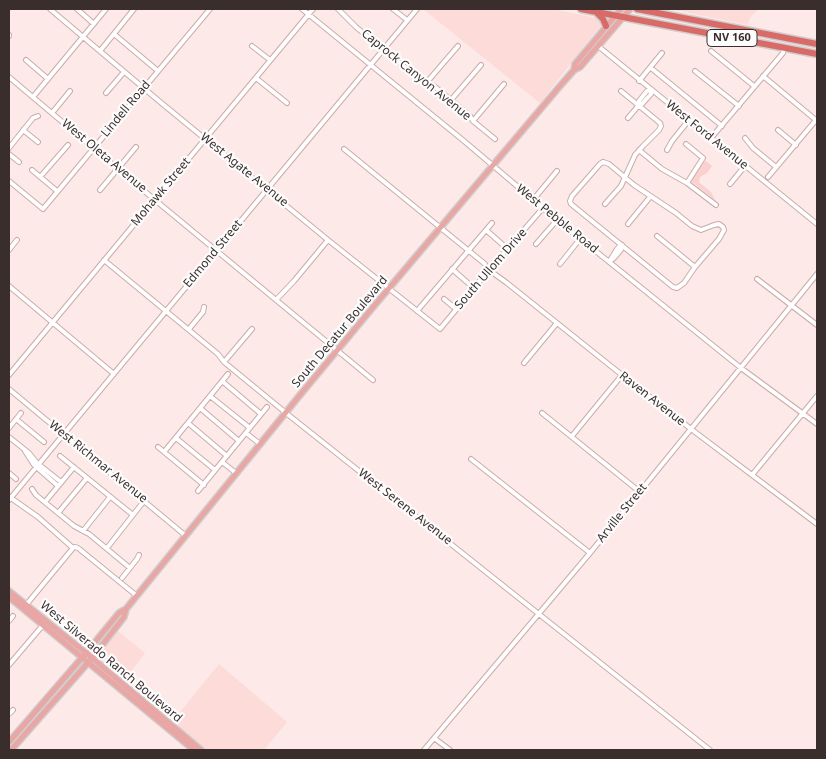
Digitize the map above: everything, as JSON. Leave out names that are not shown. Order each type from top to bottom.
[{"type":"highway","name":"NV 160","points":[[581,9],[817,54]]},
{"type":"highway","name":"NV 160","points":[[637,9],[817,44]]},
{"type":"highway","points":[[595,12],[604,19],[606,26]]},
{"type":"main road","name":"South Decatur Boulevard","points":[[574,70],[575,64],[621,9]]},
{"type":"main road","name":"South Decatur Boulevard","points":[[10,741],[119,613],[126,609],[337,350],[492,166],[574,70],[580,67],[630,9]]},
{"type":"main road","name":"West Silverado Ranch Boulevard","points":[[9,590],[84,655],[200,750]]},
{"type":"main road","name":"West Silverado Ranch Boulevard","points":[[9,597],[84,655]]},
{"type":"main road","name":"South Decatur Boulevard","points":[[10,750],[90,660],[124,617],[126,609]]},
{"type":"main road","name":"West Silverado Ranch Boulevard","points":[[90,660],[194,750]]},
{"type":"main road","points":[[9,747],[10,741]]},
{"type":"street","name":"West Agate Avenue","points":[[50,9],[328,240],[440,329]]},
{"type":"street","points":[[76,9],[94,24]]},
{"type":"street","points":[[33,97],[106,9]]},
{"type":"street","points":[[100,51],[134,9]]},
{"type":"street","name":"Lindell Road","points":[[9,181],[43,209],[210,9]]},
{"type":"street","name":"West Pebble Road","points":[[302,9],[486,159],[580,239],[741,368],[817,424]]},
{"type":"street","name":"Mohawk Street","points":[[9,375],[313,9]]},
{"type":"street","name":"Caprock Canyon Avenue","points":[[338,9],[418,77],[434,86],[451,100],[495,139]]},
{"type":"street","points":[[393,9],[408,20]]},
{"type":"street","name":"Edmond Street","points":[[10,499],[418,9]]},
{"type":"street","points":[[114,34],[158,71]]},
{"type":"street","points":[[252,46],[270,60]]},
{"type":"street","points":[[427,82],[458,46]]},
{"type":"street","name":"West Ford Avenue","points":[[598,46],[817,224]]},
{"type":"street","points":[[712,138],[754,86],[784,53],[784,47]]},
{"type":"street","points":[[711,51],[754,86]]},
{"type":"street","points":[[639,81],[662,53]]},
{"type":"street","points":[[26,60],[48,79]]},
{"type":"street","points":[[451,100],[480,66]]},
{"type":"street","points":[[650,68],[722,126]]},
{"type":"street","points":[[695,71],[739,106]]},
{"type":"street","points":[[106,93],[124,72]]},
{"type":"street","points":[[763,76],[817,121],[768,177]]},
{"type":"street","name":"West Oleta Avenue","points":[[9,77],[372,380]]},
{"type":"street","points":[[256,78],[287,103]]},
{"type":"street","points":[[473,120],[504,84]]},
{"type":"street","points":[[628,118],[639,105],[647,91],[651,90]]},
{"type":"street","points":[[52,113],[70,91]]},
{"type":"street","points":[[605,204],[625,178],[639,150],[661,126],[660,122],[621,91]]},
{"type":"street","points":[[9,148],[33,118],[38,116]]},
{"type":"street","points":[[667,150],[689,120]]},
{"type":"street","points":[[23,130],[38,142]]},
{"type":"street","points":[[778,130],[796,145]]},
{"type":"street","points":[[745,138],[753,148],[776,167]]},
{"type":"street","points":[[686,144],[703,158],[687,182]]},
{"type":"street","points":[[40,177],[68,145]]},
{"type":"street","points":[[100,190],[136,147]]},
{"type":"street","points":[[344,149],[485,264]]},
{"type":"street","points":[[639,150],[662,169],[687,182],[716,204]]},
{"type":"street","points":[[9,154],[19,162]]},
{"type":"street","points":[[603,162],[606,162],[625,178],[692,226],[702,230],[719,224],[723,227],[724,230],[719,239],[678,288],[673,287],[571,204],[572,196],[603,162]]},
{"type":"street","points":[[730,184],[745,166]]},
{"type":"street","points":[[32,170],[57,191]]},
{"type":"street","points":[[533,200],[557,171]]},
{"type":"street","points":[[628,224],[650,197]]},
{"type":"street","name":"South Ullom Drive","points":[[440,329],[543,208]]},
{"type":"street","points":[[536,244],[557,220]]},
{"type":"street","points":[[417,311],[492,223]]},
{"type":"street","points":[[486,230],[502,244]]},
{"type":"street","points":[[657,236],[695,267]]},
{"type":"street","points":[[560,264],[580,239]]},
{"type":"street","points":[[9,250],[17,240]]},
{"type":"street","points":[[276,300],[328,240]]},
{"type":"street","points":[[609,262],[617,249],[622,246]]},
{"type":"street","name":"West Serene Avenue","points":[[104,260],[286,413],[710,750]]},
{"type":"street","points":[[452,270],[468,283]]},
{"type":"street","name":"Raven Avenue","points":[[489,270],[508,282],[691,429],[817,522]]},
{"type":"street","name":"Arville Street","points":[[424,750],[590,553],[817,274]]},
{"type":"street","points":[[757,279],[817,325]]},
{"type":"street","points":[[9,286],[114,374]]},
{"type":"street","points":[[444,299],[456,309]]},
{"type":"street","points":[[188,329],[203,312],[204,307]]},
{"type":"street","points":[[524,363],[558,323]]},
{"type":"street","points":[[224,362],[252,329]]},
{"type":"street","points":[[164,452],[228,374]]},
{"type":"street","points":[[572,436],[622,375]]},
{"type":"street","points":[[222,381],[261,414]]},
{"type":"street","name":"West Richmar Avenue","points":[[9,389],[186,536]]},
{"type":"street","points":[[210,396],[250,428]]},
{"type":"street","points":[[752,475],[817,396]]},
{"type":"street","points":[[198,491],[267,407]]},
{"type":"street","points":[[200,408],[239,441]]},
{"type":"street","points":[[542,412],[640,492]]},
{"type":"street","points":[[9,428],[21,414]]},
{"type":"street","points":[[16,419],[44,442]]},
{"type":"street","points":[[188,423],[227,456]]},
{"type":"street","points":[[246,433],[260,444]]},
{"type":"street","points":[[9,437],[31,454],[37,465],[60,484]]},
{"type":"street","points":[[176,438],[215,470]]},
{"type":"street","points":[[158,447],[204,484]]},
{"type":"street","points":[[60,456],[133,515]]},
{"type":"street","points":[[471,459],[590,553]]},
{"type":"street","points":[[222,462],[236,473]]},
{"type":"street","points":[[45,502],[74,467]]},
{"type":"street","points":[[9,473],[16,479]]},
{"type":"street","points":[[58,513],[87,478]]},
{"type":"street","points":[[32,489],[36,495],[76,528],[89,534],[130,568]]},
{"type":"street","points":[[83,531],[110,497]]},
{"type":"street","points":[[10,499],[38,517],[74,548],[78,548],[136,596]]},
{"type":"street","points":[[107,548],[144,501]]},
{"type":"street","points":[[26,605],[74,548]]},
{"type":"street","points":[[122,578],[139,555]]},
{"type":"street","points":[[9,621],[13,616]]},
{"type":"street","points":[[9,665],[43,625]]},
{"type":"street","points":[[9,714],[13,710]]},
{"type":"street","points":[[434,738],[450,750]]},
{"type":"shaded area","points":[[423,9],[552,9],[597,18],[601,20],[602,24],[540,103]]},
{"type":"shaded area","points":[[670,9],[758,9],[750,18],[748,25]]},
{"type":"shaded area","points":[[706,161],[712,166],[707,173],[700,177],[699,182],[711,192],[715,200],[690,180]]},
{"type":"shaded area","points":[[118,631],[145,653],[124,681],[97,657]]},
{"type":"shaded area","points":[[219,664],[287,722],[264,750],[205,750],[172,722]]}]
